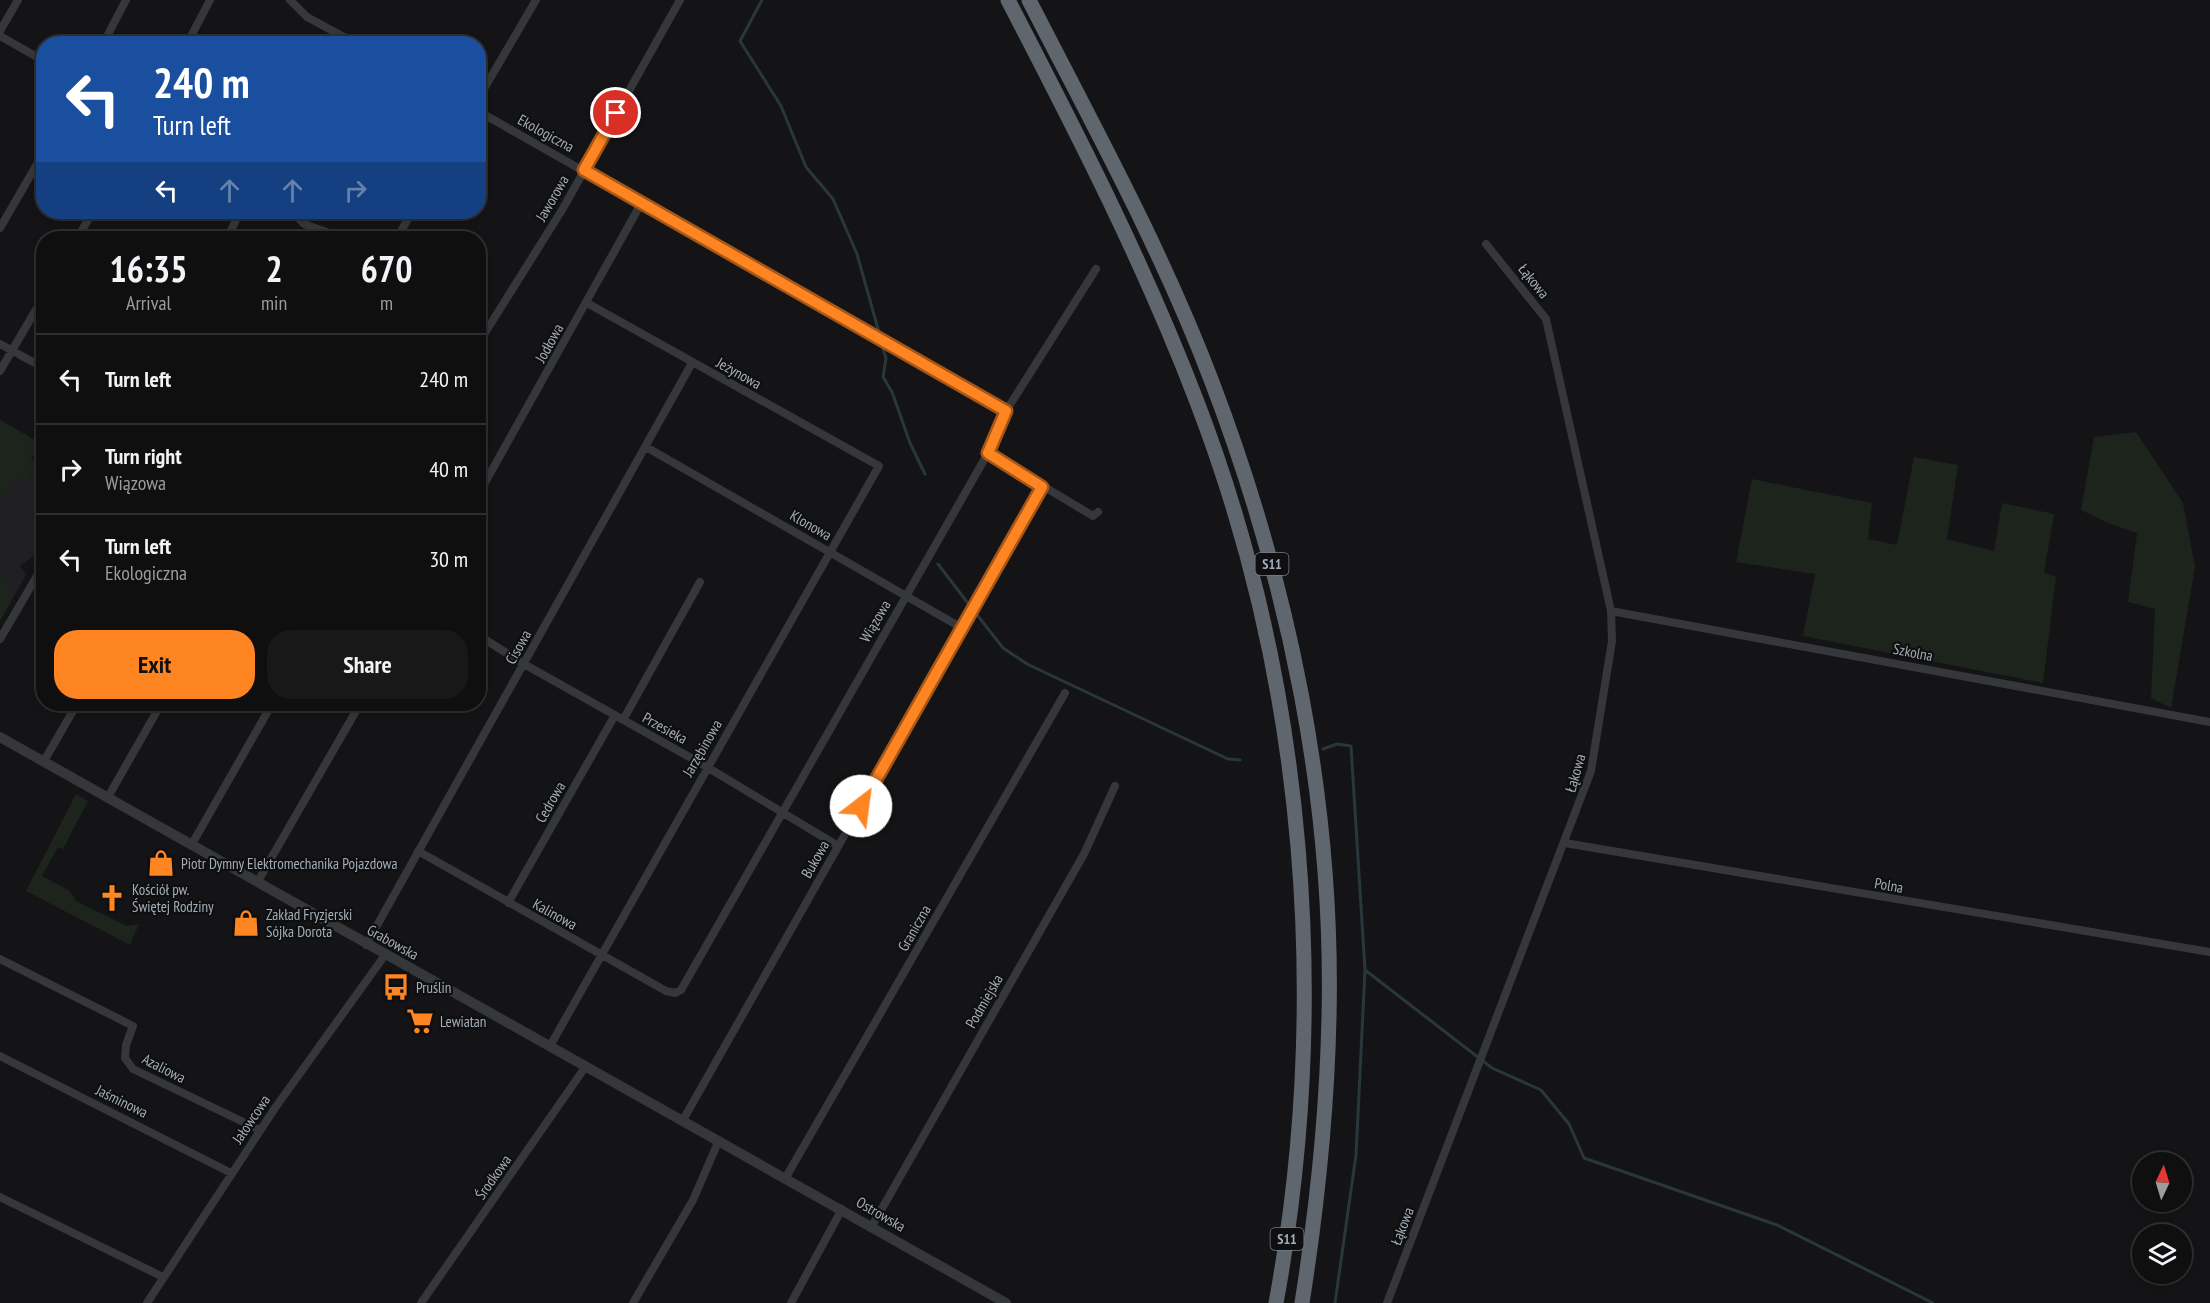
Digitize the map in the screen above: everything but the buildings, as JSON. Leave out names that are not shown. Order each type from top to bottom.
[{"type":"highway","name":"S11","points":[[1008,0],[1121,224],[1172,339],[1223,478],[1250,569],[1264,628],[1294,812],[1301,885],[1304,981],[1302,1089],[1296,1174],[1276,1303]]},
{"type":"highway","name":"S11","points":[[1029,0],[1137,212],[1188,323],[1240,458],[1265,537],[1290,638],[1315,781],[1329,950],[1329,1014],[1324,1118],[1316,1208],[1302,1303]]},
{"type":"street","points":[[0,32],[18,0]]},
{"type":"street","points":[[107,36],[126,0]]},
{"type":"street","points":[[191,36],[210,0]]},
{"type":"street","points":[[290,0],[307,16],[343,36]]},
{"type":"street","points":[[486,85],[536,0]]},
{"type":"street","name":"Jaworowa","points":[[486,331],[584,170],[680,0]]},
{"type":"street","points":[[0,36],[36,56]]},
{"type":"street","name":"Ekologiczna","points":[[486,115],[878,336],[1006,411]]},
{"type":"street","points":[[0,228],[36,166]]},
{"type":"street","name":"Jodłowa","points":[[486,481],[642,202]]},
{"type":"street","points":[[299,219],[304,224],[324,231]]},
{"type":"street","name":"Łąkowa","points":[[1387,1303],[1592,771],[1612,641],[1611,611],[1546,319],[1486,244]]},
{"type":"street","name":"Wiązowa","points":[[681,990],[988,453],[1006,411],[1096,269]]},
{"type":"street","name":"Jeżynowa","points":[[587,303],[879,466]]},
{"type":"street","points":[[0,371],[36,310]]},
{"type":"street","points":[[0,344],[36,364]]},
{"type":"street","name":"Cisowa","points":[[366,945],[692,363]]},
{"type":"street","name":"Klonowa","points":[[646,447],[962,628]]},
{"type":"street","points":[[988,453],[1093,516],[1098,512]]},
{"type":"street","name":"Jarzębinowa","points":[[550,1046],[600,954],[879,466]]},
{"type":"street","name":"Bukowa","points":[[683,1120],[1042,487]]},
{"type":"street","points":[[0,639],[36,578]]},
{"type":"street","points":[[623,720],[700,582]]},
{"type":"street","name":"Szkolna","points":[[1611,611],[2210,722]]},
{"type":"street","name":"Przesieka","points":[[486,640],[524,664],[707,767],[838,846]]},
{"type":"street","name":"Graniczna","points":[[786,1178],[1065,693]]},
{"type":"street","points":[[44,761],[72,711]]},
{"type":"street","points":[[108,797],[157,711]]},
{"type":"street","points":[[192,844],[268,711]]},
{"type":"street","points":[[258,881],[356,711]]},
{"type":"street","name":"Cedrowa","points":[[508,903],[615,715]]},
{"type":"street","name":"Grabowska","points":[[0,737],[258,881],[366,945],[741,1153]]},
{"type":"street","name":"Podmiejska","points":[[872,1226],[1084,854],[1115,786]]},
{"type":"street","name":"Polna","points":[[1565,843],[2210,952]]},
{"type":"street","name":"Kalinowa","points":[[418,851],[666,991],[675,993],[681,990]]},
{"type":"street","name":"Jałowcowa","points":[[147,1303],[260,1130],[385,955]]},
{"type":"street","name":"Azaliowa","points":[[0,959],[133,1026],[126,1045],[125,1058],[133,1069],[260,1130]]},
{"type":"street","name":"Jaśminowa","points":[[0,1056],[231,1173]]},
{"type":"street","name":"Środkowa","points":[[421,1303],[586,1066]]},
{"type":"street","points":[[633,1303],[693,1200],[719,1140]]},
{"type":"street","name":"Ostrowska","points":[[741,1153],[1006,1303]]},
{"type":"street","points":[[0,1197],[163,1278]]},
{"type":"street","points":[[791,1303],[842,1209]]},
{"type":"shaded area","points":[[0,420],[36,441],[36,451],[31,460],[36,463],[36,554],[20,566],[26,575],[0,621]]},
{"type":"shaded area","points":[[0,420],[36,441],[36,450],[31,459],[36,465],[27,481],[16,475],[5,496],[0,493]]},
{"type":"shaded area","points":[[2136,432],[2183,503],[2195,567],[2171,708],[2151,698],[2155,609],[2128,602],[2137,533],[2081,510],[2094,437]]},
{"type":"shaded area","points":[[1914,457],[1958,465],[1947,539],[1994,551],[2002,503],[2054,514],[2044,573],[2056,577],[2043,683],[1803,636],[1815,574],[1736,562],[1752,479],[1872,503],[1868,539],[1897,545]]},
{"type":"shaded area","points":[[0,573],[14,595],[0,621]]},
{"type":"shaded area","points":[[76,794],[88,801],[63,849],[58,847],[42,876],[70,891],[76,901],[127,926],[139,924],[130,945],[26,891]]},
{"type":"waterway","points":[[762,0],[740,41],[781,106],[806,167],[833,199],[857,254],[880,336]]},
{"type":"waterway","points":[[881,342],[886,358],[883,377],[892,392],[910,443],[925,474]]},
{"type":"waterway","points":[[938,564],[967,602]]},
{"type":"waterway","points":[[978,616],[1003,648],[1027,664],[1228,759],[1240,760]]},
{"type":"waterway","points":[[1323,749],[1337,744],[1351,746],[1365,970],[1356,1155],[1335,1303]]},
{"type":"waterway","points":[[1365,970],[1492,1068],[1541,1090],[1569,1124],[1584,1158],[1777,1225],[1933,1303]]},
{"type":"place","name":"Piotr Dymny Elektromechanika Pojazdowa","points":[[161,863]]},
{"type":"place","name":"Kościół pw. Świętej Rodziny","points":[[112,898]]},
{"type":"place","name":"Zakład Fryzjerski Sójka Dorota","points":[[246,923]]},
{"type":"place","name":"Pruślin","points":[[396,987]]},
{"type":"place","name":"Lewiatan","points":[[420,1021]]},
{"type":"route","points":[[616,113],[584,170],[1006,411],[988,453],[1042,487],[861,806]]}]
